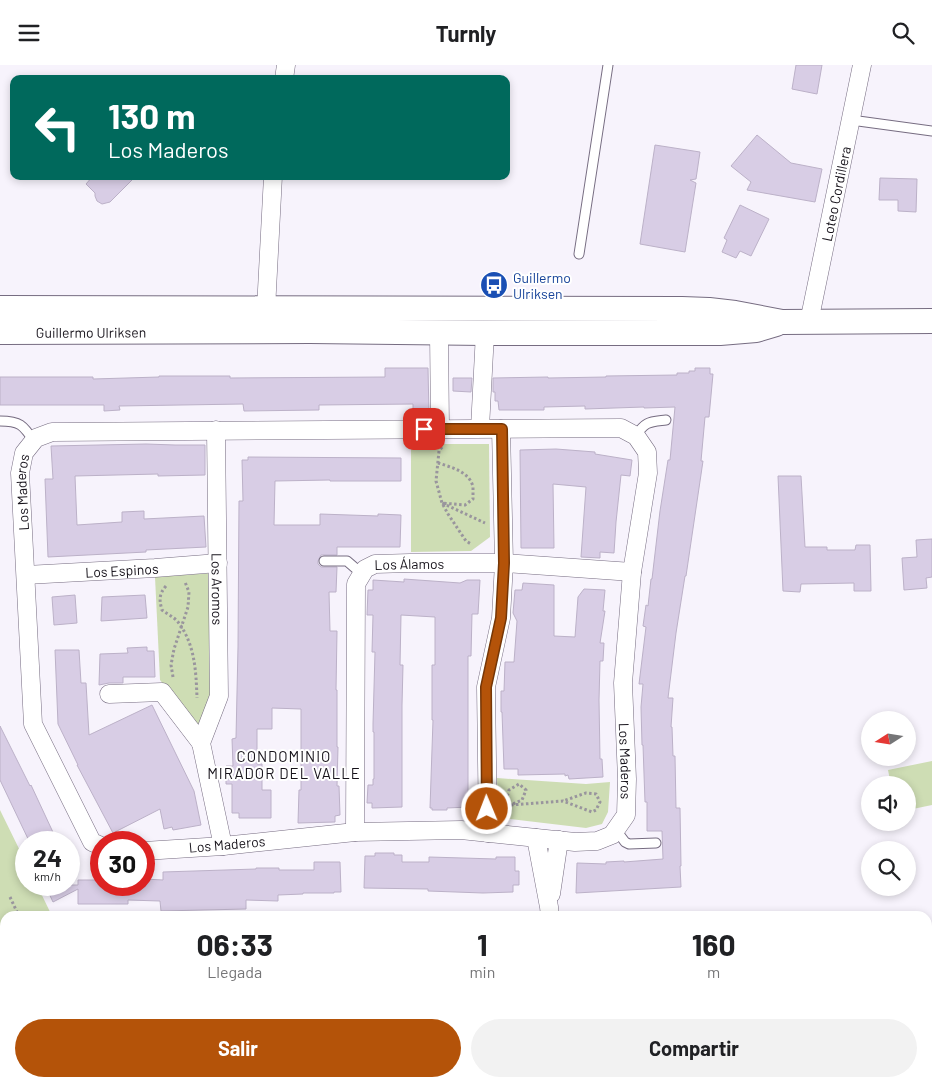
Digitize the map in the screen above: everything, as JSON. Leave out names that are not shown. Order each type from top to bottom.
[{"type":"main road","name":"Guillermo Ulriksen","points":[[0,308],[682,309],[735,313],[782,322],[932,321]]},
{"type":"main road","name":"Guillermo Ulriksen","points":[[0,332],[720,333],[756,330],[782,322]]},
{"type":"street","name":"Loteo Cordillera","points":[[810,322],[862,65]]},
{"type":"street","points":[[266,309],[273,180]]},
{"type":"street","points":[[439,333],[446,429]]},
{"type":"street","points":[[480,428],[485,333]]},
{"type":"street","name":"Los Maderos","points":[[90,839],[33,725],[20,473],[24,453],[36,439],[52,432],[480,428],[621,428],[636,436],[647,452],[648,473],[632,572],[623,683],[627,779],[626,815],[612,835],[596,841],[575,842],[461,830],[355,832],[223,846],[155,850]]},
{"type":"street","points":[[488,833],[486,687],[501,618],[504,563],[502,429]]},
{"type":"street","name":"Los Aromos","points":[[202,743],[219,696],[216,430]]},
{"type":"street","name":"Los Espinos","points":[[26,575],[154,569],[218,563]]},
{"type":"street","name":"Los Álamos","points":[[355,832],[356,584],[365,569],[375,564],[504,563],[632,572]]},
{"type":"street","points":[[109,694],[162,692],[202,743],[223,846]]},
{"type":"street","points":[[536,838],[550,911]]},
{"type":"street","points":[[550,911],[559,840]]},
{"type":"lane","points":[[579,254],[608,65]]},
{"type":"lane","points":[[851,120],[932,131]]},
{"type":"lane","points":[[636,436],[647,423],[666,420]]},
{"type":"lane","points":[[0,421],[13,421],[19,424],[34,441]]},
{"type":"lane","points":[[324,561],[347,561],[362,574]]},
{"type":"lane","points":[[616,830],[625,842],[630,844],[656,843]]},
{"type":"path","points":[[446,429],[439,451],[436,481],[442,503],[448,514],[466,541],[474,545]]},
{"type":"path","points":[[438,463],[469,477],[473,487],[473,499],[465,505],[442,503]]},
{"type":"path","points":[[442,503],[504,531]]},
{"type":"path","points":[[177,580],[185,583],[190,592],[188,607],[181,628]]},
{"type":"path","points":[[169,582],[159,599],[162,610],[177,621],[190,644],[196,673],[198,703]]},
{"type":"path","points":[[511,805],[522,800],[526,790],[519,784],[509,790],[503,809],[511,805],[563,801],[586,793],[596,794],[600,802],[596,810],[592,812],[563,801]]},
{"type":"path","points":[[10,897],[17,911]]},
{"type":"green space","points":[[411,444],[489,444],[490,537],[471,551],[411,552]]},
{"type":"green space","points":[[212,573],[212,697],[197,730],[160,680],[155,577]]},
{"type":"green space","points":[[932,761],[932,805],[916,808],[916,776],[889,776],[888,770],[916,766],[916,764]]},
{"type":"green space","points":[[497,778],[586,784],[610,782],[608,812],[602,824],[586,828],[502,818],[498,815]]},
{"type":"green space","points":[[0,810],[15,841],[15,896],[42,896],[50,911],[0,911]]},
{"type":"building","points":[[796,65],[822,65],[817,94],[792,89]]},
{"type":"building","points":[[757,135],[791,163],[822,169],[815,202],[747,190],[751,182],[731,166]]},
{"type":"building","points":[[655,145],[700,152],[696,179],[690,180],[696,183],[685,252],[640,244]]},
{"type":"building","points":[[880,178],[917,179],[916,212],[898,211],[898,200],[879,200]]},
{"type":"building","points":[[90,180],[132,180],[110,202],[102,204],[97,201],[95,193],[86,184]]},
{"type":"building","points":[[740,205],[769,219],[751,256],[740,251],[736,258],[722,252],[727,240],[724,238]]},
{"type":"building","points":[[385,368],[428,368],[429,415],[413,415],[413,404],[319,405],[319,410],[244,411],[243,404],[119,406],[120,410],[104,411],[104,405],[0,405],[0,377],[93,377],[93,379],[159,376],[230,376],[230,378],[385,377]]},
{"type":"building","points":[[695,368],[710,368],[710,374],[713,374],[709,417],[705,417],[701,461],[703,461],[676,633],[668,698],[673,698],[671,727],[673,756],[675,756],[676,808],[680,808],[681,887],[576,893],[577,863],[606,864],[606,862],[663,859],[662,831],[647,831],[647,802],[645,802],[642,745],[641,707],[643,684],[639,684],[646,627],[643,626],[646,605],[648,606],[668,460],[670,460],[675,407],[585,409],[585,406],[544,407],[544,410],[499,410],[498,401],[495,401],[495,392],[493,392],[493,378],[677,375],[677,373],[695,371]]},
{"type":"building","points":[[453,378],[472,378],[471,392],[453,391]]},
{"type":"building","points":[[205,445],[205,475],[75,476],[77,525],[122,522],[122,512],[144,511],[144,519],[204,516],[206,547],[48,557],[45,479],[53,479],[51,446]]},
{"type":"building","points":[[556,449],[595,452],[595,454],[632,460],[630,476],[621,475],[614,553],[600,552],[600,558],[581,557],[586,487],[553,484],[554,548],[521,548],[520,450]]},
{"type":"building","points":[[248,457],[401,458],[401,481],[275,481],[274,525],[320,525],[320,514],[401,515],[400,547],[337,547],[337,555],[321,555],[318,561],[321,567],[337,567],[336,592],[329,592],[330,631],[337,631],[337,786],[339,786],[340,815],[335,816],[335,822],[298,823],[299,790],[301,790],[301,709],[272,708],[272,729],[257,729],[257,764],[262,764],[262,790],[271,790],[271,818],[239,818],[239,813],[232,813],[232,784],[226,784],[226,766],[233,766],[232,739],[236,738],[239,501],[243,501],[242,460],[248,460]]},
{"type":"building","points":[[778,476],[801,476],[805,547],[827,547],[827,550],[855,550],[856,545],[870,545],[871,591],[854,591],[854,583],[801,584],[800,592],[783,591]]},
{"type":"building","points":[[932,539],[932,577],[926,578],[927,588],[904,590],[902,558],[917,557],[916,540]]},
{"type":"building","points":[[404,579],[460,583],[467,580],[480,580],[478,614],[472,614],[471,656],[468,656],[468,807],[447,808],[447,810],[432,810],[430,808],[433,720],[432,665],[435,665],[435,617],[401,615],[400,665],[403,665],[402,807],[372,808],[372,803],[367,803],[368,785],[373,785],[374,779],[375,652],[372,652],[373,615],[367,615],[368,590],[373,590],[373,580],[404,582]]},
{"type":"building","points":[[523,583],[554,585],[554,636],[575,637],[578,597],[584,589],[605,590],[603,611],[605,611],[600,643],[604,643],[603,661],[600,661],[599,700],[600,759],[602,759],[603,777],[569,779],[568,775],[565,776],[565,774],[518,775],[518,769],[504,769],[501,691],[504,691],[505,662],[514,662],[517,621],[513,613],[515,590],[522,590]]},
{"type":"building","points":[[75,595],[77,623],[54,625],[52,597]]},
{"type":"building","points":[[145,595],[147,618],[101,621],[102,597]]},
{"type":"building","points":[[147,647],[147,651],[154,651],[155,677],[123,677],[123,683],[99,685],[100,654],[128,653],[127,648]]},
{"type":"building","points":[[55,650],[79,650],[81,683],[86,683],[89,735],[152,705],[194,791],[201,825],[173,830],[172,827],[164,829],[160,809],[117,831],[112,831],[58,724]]},
{"type":"building","points":[[0,726],[52,831],[24,831],[0,780]]},
{"type":"building","points":[[375,853],[402,855],[402,862],[429,862],[429,857],[496,859],[496,857],[515,857],[515,871],[519,871],[519,885],[513,885],[513,892],[483,893],[428,891],[428,889],[364,888],[365,856],[375,856]]},
{"type":"building","points":[[314,862],[340,862],[341,892],[278,895],[278,901],[246,900],[246,909],[161,911],[160,901],[128,900],[128,904],[78,904],[80,880],[90,880],[90,896],[155,896],[155,880],[163,880],[163,872],[256,868],[314,870]]},
{"type":"building","points":[[50,896],[65,896],[53,902]]},
{"type":"place","name":"Guillermo Ulriksen","points":[[494,285]]},
{"type":"district","name":"CONDOMINIO MIRADOR DEL VALLE","points":[[284,764]]},
{"type":"route","points":[[424,429],[502,429],[504,563],[501,618],[486,687],[487,809]]}]
